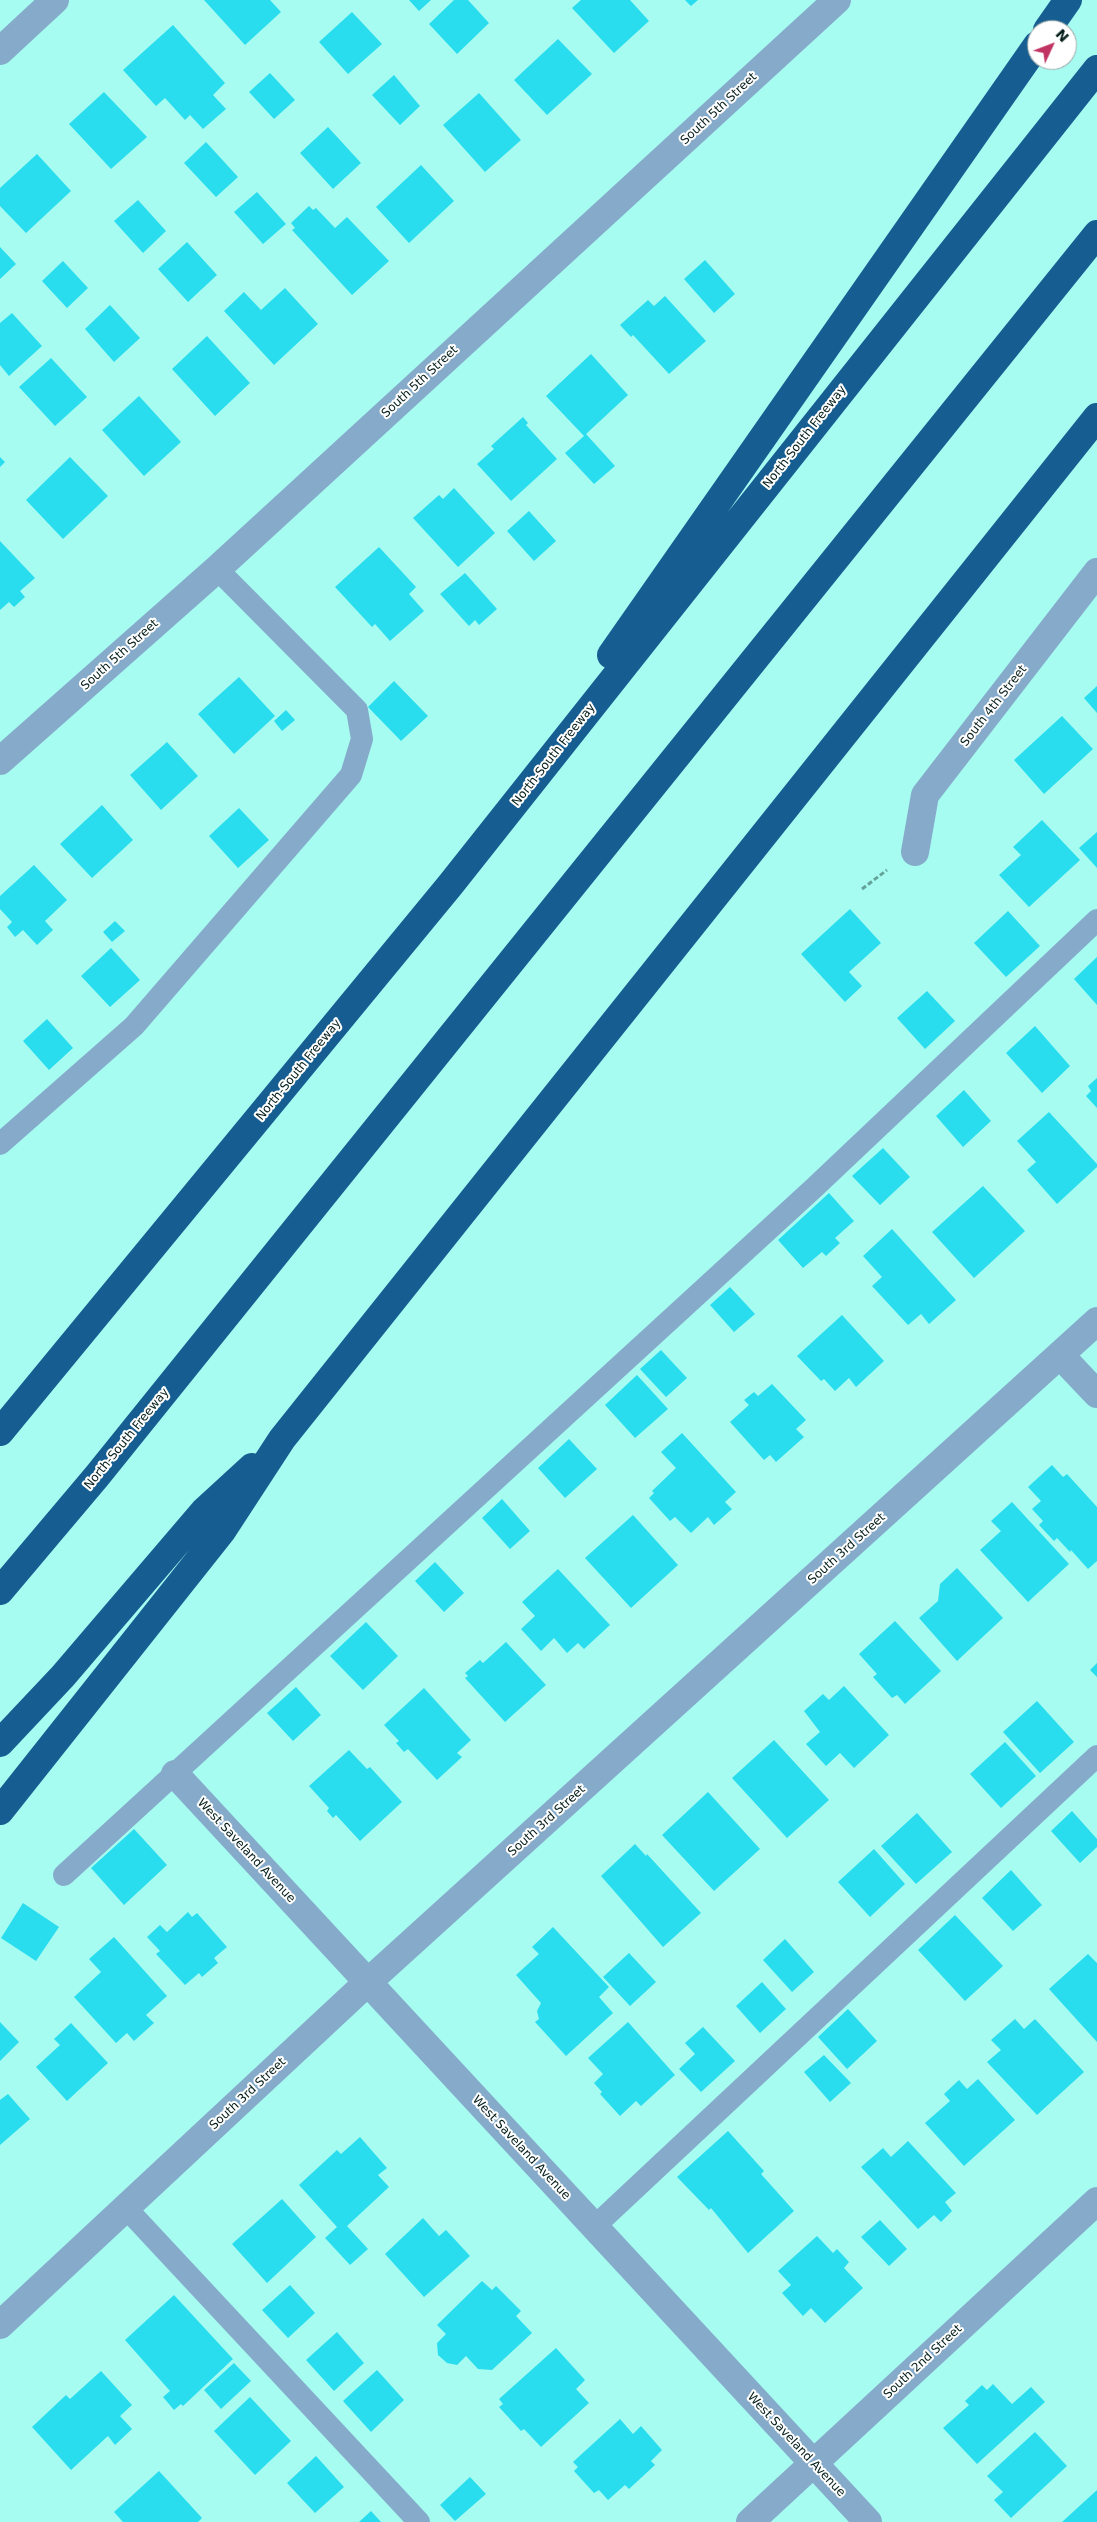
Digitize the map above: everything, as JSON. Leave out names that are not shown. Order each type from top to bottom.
[{"type":"highway","points":[[1055,20],[1068,0]]},
{"type":"highway","points":[[451,884],[1027,59]]},
{"type":"highway","name":"North-South Freeway","points":[[0,1432],[451,884],[1097,69]]},
{"type":"highway","name":"North-South Freeway","points":[[0,1591],[97,1476],[1097,234]]},
{"type":"highway","points":[[0,1811],[222,1531],[282,1439],[1097,417]]},
{"type":"highway","points":[[0,1742],[63,1676],[204,1511],[282,1439]]},
{"type":"street","points":[[0,51],[55,0]]},
{"type":"street","name":"South 5th Street","points":[[0,761],[216,569],[837,0]]},
{"type":"street","name":"South 4th Street","points":[[915,852],[925,795],[1097,572]]},
{"type":"street","name":"South 3rd Street","points":[[0,2325],[368,1982],[1097,1321]]},
{"type":"street","points":[[1060,1355],[1097,1394]]},
{"type":"street","name":"West Saveland Avenue","points":[[175,1774],[868,2522]]},
{"type":"street","name":"South 2nd Street","points":[[750,2522],[1097,2201]]},
{"type":"lane","points":[[0,1144],[134,1026],[351,775],[362,739],[357,710],[216,569]]},
{"type":"lane","points":[[64,1875],[815,1187],[1097,920]]},
{"type":"lane","points":[[594,2227],[1097,1756]]},
{"type":"lane","points":[[126,2208],[419,2522]]},
{"type":"building","points":[[204,0],[270,0],[281,12],[245,45]]},
{"type":"building","points":[[409,0],[431,0],[419,11]]},
{"type":"building","points":[[454,0],[468,0],[489,23],[457,54],[429,24]]},
{"type":"building","points":[[581,0],[630,0],[649,21],[614,53],[572,8]]},
{"type":"building","points":[[685,0],[698,0],[691,6]]},
{"type":"building","points":[[352,12],[382,44],[348,74],[319,42]]},
{"type":"building","points":[[173,25],[225,83],[213,95],[226,109],[203,129],[190,115],[185,120],[165,98],[156,106],[123,70]]},
{"type":"building","points":[[558,39],[592,74],[547,115],[514,80]]},
{"type":"building","points":[[270,73],[295,100],[274,119],[249,92]]},
{"type":"building","points":[[394,75],[420,106],[400,125],[372,95]]},
{"type":"building","points":[[104,92],[147,137],[111,169],[69,124]]},
{"type":"building","points":[[479,93],[521,140],[485,172],[443,125]]},
{"type":"building","points":[[328,127],[361,163],[333,189],[300,153]]},
{"type":"building","points":[[206,142],[238,177],[216,197],[184,163]]},
{"type":"building","points":[[37,154],[71,191],[26,233],[0,206],[0,188]]},
{"type":"building","points":[[421,165],[454,201],[409,243],[376,207]]},
{"type":"building","points":[[257,192],[286,224],[263,244],[234,212]]},
{"type":"building","points":[[138,200],[166,231],[143,253],[114,221]]},
{"type":"building","points":[[309,206],[313,210],[316,208],[335,228],[347,217],[389,261],[352,295],[292,230],[295,228],[291,223]]},
{"type":"building","points":[[187,242],[217,275],[188,302],[158,269]]},
{"type":"building","points":[[0,247],[16,264],[0,279]]},
{"type":"building","points":[[705,260],[735,294],[714,313],[684,279]]},
{"type":"building","points":[[63,261],[88,288],[67,308],[42,281]]},
{"type":"building","points":[[285,288],[318,324],[274,365],[224,311],[244,292],[261,310]]},
{"type":"building","points":[[665,296],[706,341],[669,374],[633,335],[631,337],[620,325],[648,300],[654,306]]},
{"type":"building","points":[[110,305],[140,338],[114,362],[85,329]]},
{"type":"building","points":[[12,313],[42,346],[9,376],[0,365],[0,323]]},
{"type":"building","points":[[207,336],[250,383],[215,416],[172,369]]},
{"type":"building","points":[[591,354],[628,395],[586,434],[615,466],[594,484],[565,453],[584,436],[546,396]]},
{"type":"building","points":[[51,358],[87,397],[55,426],[19,387]]},
{"type":"building","points":[[139,396],[181,442],[144,476],[102,430]]},
{"type":"building","points":[[523,417],[528,423],[526,425],[557,459],[511,501],[477,464],[494,449],[491,446]]},
{"type":"building","points":[[0,457],[5,462],[0,467]]},
{"type":"building","points":[[70,457],[108,496],[63,539],[26,500]]},
{"type":"building","points":[[454,488],[495,533],[458,567],[413,518],[439,495],[443,499]]},
{"type":"building","points":[[529,511],[556,541],[534,561],[507,531]]},
{"type":"building","points":[[0,541],[35,578],[20,591],[25,597],[14,607],[9,602],[0,610]]},
{"type":"building","points":[[379,547],[416,587],[409,594],[424,611],[390,641],[375,624],[372,627],[335,587]]},
{"type":"building","points":[[465,573],[497,609],[479,625],[475,620],[469,626],[440,594]]},
{"type":"building","points":[[239,677],[275,716],[234,754],[198,714]]},
{"type":"building","points":[[394,681],[428,716],[401,741],[368,707]]},
{"type":"building","points":[[1097,686],[1097,713],[1084,698]]},
{"type":"building","points":[[286,710],[295,720],[282,731],[274,721]]},
{"type":"building","points":[[1062,716],[1093,749],[1044,794],[1014,760]]},
{"type":"building","points":[[167,742],[198,776],[161,810],[130,775]]},
{"type":"building","points":[[102,805],[133,840],[92,878],[60,844]]},
{"type":"building","points":[[239,808],[269,840],[238,868],[209,836]]},
{"type":"building","points":[[1042,820],[1080,860],[1029,907],[999,875],[1021,855],[1013,847]]},
{"type":"building","points":[[1097,832],[1097,868],[1079,848]]},
{"type":"building","points":[[34,865],[67,900],[45,921],[53,930],[37,945],[23,930],[15,937],[7,927],[12,922],[0,909],[0,896]]},
{"type":"building","points":[[850,909],[881,943],[849,972],[862,986],[845,1002],[801,954]]},
{"type":"building","points":[[1008,911],[1040,946],[1006,977],[974,943]]},
{"type":"building","points":[[115,921],[125,931],[112,942],[103,932]]},
{"type":"building","points":[[111,948],[140,980],[110,1007],[81,976]]},
{"type":"building","points":[[1097,957],[1097,1005],[1074,979]]},
{"type":"building","points":[[927,991],[955,1021],[925,1049],[897,1018]]},
{"type":"building","points":[[47,1019],[73,1048],[49,1070],[23,1041]]},
{"type":"building","points":[[1035,1026],[1070,1066],[1042,1093],[1006,1053]]},
{"type":"building","points":[[1097,1078],[1097,1108],[1086,1096],[1091,1091],[1088,1086]]},
{"type":"building","points":[[964,1090],[991,1121],[963,1147],[936,1116]]},
{"type":"building","points":[[1049,1112],[1097,1164],[1097,1167],[1057,1204],[1027,1170],[1036,1162],[1017,1141]]},
{"type":"building","points":[[883,1148],[910,1177],[880,1205],[852,1176]]},
{"type":"building","points":[[983,1186],[1025,1231],[974,1278],[932,1232]]},
{"type":"building","points":[[829,1193],[854,1221],[835,1238],[840,1243],[826,1256],[822,1252],[803,1268],[778,1240]]},
{"type":"building","points":[[892,1229],[956,1300],[929,1324],[921,1314],[908,1325],[872,1286],[882,1277],[863,1256]]},
{"type":"building","points":[[730,1287],[755,1314],[734,1332],[710,1305]]},
{"type":"building","points":[[842,1315],[884,1361],[856,1387],[849,1378],[835,1391],[824,1379],[821,1381],[797,1356]]},
{"type":"building","points":[[661,1350],[687,1378],[666,1397],[640,1369]]},
{"type":"building","points":[[637,1375],[668,1409],[635,1438],[605,1405]]},
{"type":"building","points":[[772,1384],[806,1420],[796,1429],[804,1437],[776,1462],[770,1455],[764,1460],[730,1422],[749,1405],[744,1400],[754,1392],[758,1396]]},
{"type":"building","points":[[682,1433],[736,1492],[725,1502],[732,1509],[714,1525],[708,1517],[691,1533],[675,1517],[670,1521],[649,1498],[654,1493],[652,1491],[676,1468],[661,1452]]},
{"type":"building","points":[[569,1439],[597,1469],[565,1498],[538,1468]]},
{"type":"building","points":[[1052,1465],[1063,1477],[1067,1474],[1097,1507],[1097,1561],[1088,1569],[1071,1550],[1070,1552],[1057,1538],[1054,1541],[1039,1525],[1043,1521],[1032,1509],[1041,1501],[1028,1487]]},
{"type":"building","points":[[502,1499],[530,1531],[510,1549],[482,1518]]},
{"type":"building","points":[[1012,1502],[1069,1564],[1028,1602],[980,1550],[1001,1531],[991,1521]]},
{"type":"building","points":[[633,1515],[678,1565],[631,1608],[585,1558]]},
{"type":"building","points":[[435,1562],[464,1593],[444,1612],[415,1581]]},
{"type":"building","points":[[957,1568],[1003,1618],[957,1661],[919,1618],[938,1601],[940,1584]]},
{"type":"building","points":[[558,1569],[610,1625],[584,1649],[578,1643],[567,1653],[554,1638],[541,1651],[521,1629],[535,1616],[522,1602]]},
{"type":"building","points":[[895,1621],[941,1671],[905,1704],[897,1695],[892,1698],[873,1677],[877,1674],[859,1654]]},
{"type":"building","points":[[366,1622],[398,1656],[363,1690],[330,1656]]},
{"type":"building","points":[[506,1642],[546,1685],[505,1722],[465,1678],[468,1676],[465,1673],[480,1660],[483,1663]]},
{"type":"building","points":[[1097,1663],[1097,1677],[1090,1670]]},
{"type":"building","points":[[844,1686],[889,1735],[854,1768],[840,1753],[826,1766],[806,1744],[820,1732],[804,1711],[823,1694],[829,1700]]},
{"type":"building","points":[[296,1687],[321,1715],[293,1741],[267,1713]]},
{"type":"building","points":[[424,1688],[471,1740],[457,1753],[462,1757],[437,1780],[408,1749],[404,1752],[396,1743],[399,1741],[384,1725]]},
{"type":"building","points":[[1037,1701],[1074,1742],[1040,1773],[1003,1732]]},
{"type":"building","points":[[774,1740],[829,1800],[787,1838],[732,1778]]},
{"type":"building","points":[[1005,1742],[1036,1776],[1001,1808],[970,1774]]},
{"type":"building","points":[[349,1750],[367,1769],[370,1767],[402,1802],[360,1841],[336,1815],[333,1818],[327,1811],[329,1808],[309,1786]]},
{"type":"building","points":[[708,1792],[760,1849],[714,1891],[662,1835]]},
{"type":"building","points":[[1072,1811],[1097,1839],[1097,1847],[1080,1863],[1051,1831]]},
{"type":"building","points":[[917,1813],[952,1852],[916,1884],[881,1846]]},
{"type":"building","points":[[134,1829],[167,1865],[124,1905],[91,1868]]},
{"type":"building","points":[[635,1844],[646,1856],[647,1854],[701,1913],[663,1947],[601,1876]]},
{"type":"building","points":[[874,1849],[905,1884],[870,1917],[838,1882]]},
{"type":"building","points":[[1011,1870],[1042,1905],[1013,1931],[982,1898]]},
{"type":"building","points":[[23,1903],[59,1927],[36,1961],[1,1938]]},
{"type":"building","points":[[188,1912],[192,1917],[197,1913],[227,1947],[214,1958],[218,1963],[202,1977],[199,1973],[185,1985],[156,1954],[160,1951],[147,1937],[160,1925],[167,1932]]},
{"type":"building","points":[[955,1915],[1003,1966],[965,2001],[918,1950]]},
{"type":"building","points":[[553,1927],[609,1987],[599,1997],[613,2013],[566,2056],[535,2022],[539,2019],[537,2011],[541,2003],[516,1975],[539,1954],[532,1947]]},
{"type":"building","points":[[114,1937],[167,1996],[146,2015],[154,2023],[134,2041],[127,2033],[116,2043],[74,1997],[101,1972],[89,1959]]},
{"type":"building","points":[[785,1939],[814,1972],[792,1992],[763,1960]]},
{"type":"building","points":[[629,1953],[656,1982],[630,2006],[603,1977]]},
{"type":"building","points":[[1088,1954],[1097,1963],[1097,2042],[1049,1989]]},
{"type":"building","points":[[762,1982],[786,2009],[760,2033],[736,2006]]},
{"type":"building","points":[[848,2009],[877,2041],[847,2069],[818,2037]]},
{"type":"building","points":[[1015,2019],[1024,2029],[1035,2019],[1084,2072],[1037,2115],[987,2062],[1001,2050],[991,2040]]},
{"type":"building","points":[[0,2022],[19,2042],[0,2061]]},
{"type":"building","points":[[628,2022],[675,2075],[641,2106],[636,2101],[620,2116],[600,2094],[602,2092],[594,2083],[603,2074],[588,2058]]},
{"type":"building","points":[[71,2023],[108,2063],[67,2101],[36,2067],[60,2045],[54,2039]]},
{"type":"building","points":[[703,2027],[735,2061],[701,2092],[679,2069],[695,2054],[685,2043]]},
{"type":"building","points":[[824,2055],[851,2083],[830,2102],[804,2072]]},
{"type":"building","points":[[978,2079],[1015,2120],[964,2166],[925,2123],[950,2101],[944,2094],[959,2080],[967,2089]]},
{"type":"building","points":[[8,2094],[30,2119],[0,2145],[0,2100]]},
{"type":"building","points":[[728,2131],[764,2171],[761,2174],[794,2211],[748,2253],[711,2208],[709,2210],[677,2177]]},
{"type":"building","points":[[360,2137],[387,2168],[378,2175],[389,2187],[347,2226],[368,2249],[350,2265],[325,2238],[337,2227],[299,2185],[337,2150],[341,2154]]},
{"type":"building","points":[[908,2141],[956,2193],[945,2202],[952,2211],[941,2222],[934,2215],[918,2229],[861,2167],[883,2148],[891,2157]]},
{"type":"building","points":[[282,2199],[316,2237],[267,2283],[232,2244]]},
{"type":"building","points":[[423,2218],[439,2236],[446,2230],[470,2256],[424,2297],[385,2254]]},
{"type":"building","points":[[880,2220],[907,2249],[889,2266],[861,2237]]},
{"type":"building","points":[[817,2236],[833,2253],[837,2249],[849,2262],[844,2268],[863,2288],[825,2323],[811,2308],[803,2316],[782,2293],[791,2285],[778,2271]]},
{"type":"building","points":[[482,2281],[492,2290],[496,2286],[521,2311],[516,2316],[532,2333],[492,2370],[478,2369],[466,2356],[457,2365],[447,2363],[438,2355],[437,2343],[446,2334],[437,2325]]},
{"type":"building","points":[[290,2285],[315,2313],[288,2338],[262,2310]]},
{"type":"building","points":[[174,2295],[233,2359],[183,2406],[181,2404],[174,2410],[163,2397],[170,2391],[125,2340]]},
{"type":"building","points":[[337,2332],[364,2363],[334,2391],[306,2360]]},
{"type":"building","points":[[556,2348],[585,2380],[576,2389],[589,2403],[541,2447],[524,2429],[521,2431],[499,2407],[503,2404],[499,2399]]},
{"type":"building","points":[[234,2363],[251,2381],[221,2409],[204,2390]]},
{"type":"building","points":[[377,2370],[404,2400],[371,2432],[343,2401]]},
{"type":"building","points":[[101,2371],[132,2405],[120,2416],[132,2429],[115,2445],[108,2436],[71,2470],[32,2427],[66,2395],[70,2399]]},
{"type":"building","points":[[993,2384],[1012,2404],[1031,2387],[1045,2402],[977,2464],[943,2428],[969,2405],[965,2401],[982,2385],[987,2390]]},
{"type":"building","points":[[250,2397],[291,2441],[255,2475],[214,2431]]},
{"type":"building","points":[[620,2419],[633,2434],[641,2426],[662,2450],[651,2461],[655,2465],[629,2489],[625,2485],[608,2500],[599,2490],[594,2493],[574,2471],[578,2467],[573,2462]]},
{"type":"building","points":[[1035,2432],[1067,2466],[1011,2518],[994,2500],[1003,2492],[987,2476]]},
{"type":"building","points":[[316,2456],[344,2487],[315,2513],[287,2483]]},
{"type":"building","points":[[159,2471],[202,2518],[198,2522],[123,2522],[114,2512]]},
{"type":"building","points":[[470,2477],[486,2494],[455,2521],[440,2505]]},
{"type":"building","points":[[1097,2490],[1097,2522],[1062,2522]]},
{"type":"building","points":[[371,2511],[381,2522],[359,2522]]}]
